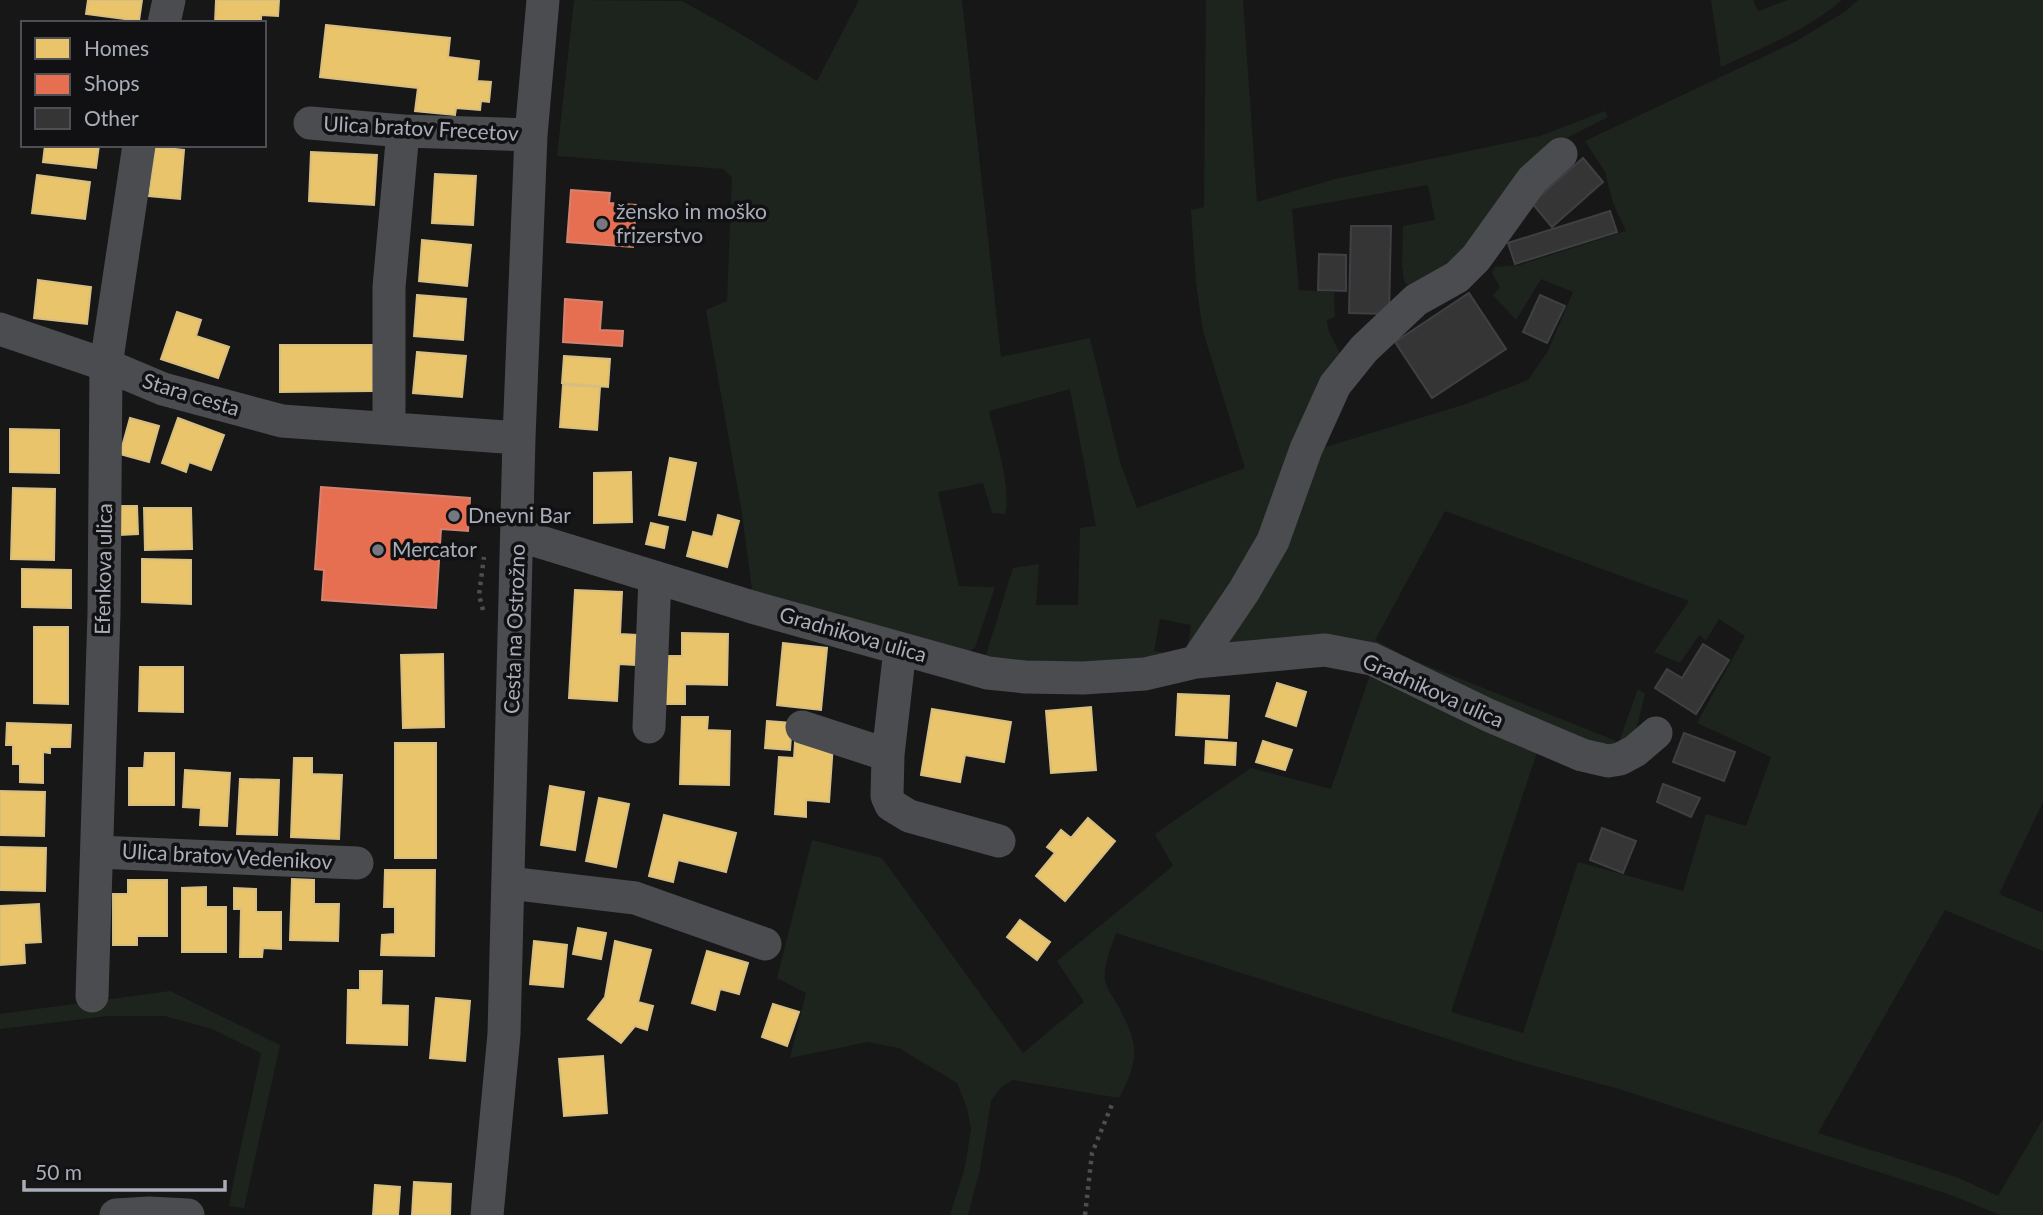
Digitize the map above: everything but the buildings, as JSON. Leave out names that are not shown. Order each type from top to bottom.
[{"type":"street","points":[[164,21],[169,0]]},
{"type":"street","name":"Cesta na Ostrožno","points":[[487,1215],[504,1034],[519,438],[531,135],[543,0]]},
{"type":"street","name":"Ulica bratov Frecetov","points":[[310,123],[403,131],[531,135]]},
{"type":"street","points":[[389,428],[389,287],[403,131]]},
{"type":"street","name":"Efenkova ulica","points":[[92,996],[104,613],[106,365],[139,147]]},
{"type":"street","points":[[1196,662],[1244,591],[1273,541],[1306,449],[1335,385],[1364,349],[1416,300],[1457,276],[1476,258],[1532,180],[1561,154]]},
{"type":"street","name":"Stara cesta","points":[[0,329],[106,365],[163,389],[282,421],[519,438]]},
{"type":"street","name":"Gradnikova ulica","points":[[518,535],[988,673],[1083,678],[1145,674],[1196,662],[1325,650],[1372,659],[1548,742],[1582,755],[1608,761],[1620,759],[1635,751],[1656,733]]},
{"type":"street","points":[[649,727],[655,577]]},
{"type":"street","points":[[900,649],[888,755],[887,796],[891,805],[899,812],[999,841]]},
{"type":"street","points":[[802,727],[888,755]]},
{"type":"street","name":"Ulica bratov Vedenikov","points":[[97,852],[357,863]]},
{"type":"street","points":[[508,883],[635,898],[765,944]]},
{"type":"street","points":[[116,1215],[188,1215]]},
{"type":"path","points":[[1085,1215],[1092,1153],[1113,1102]]},
{"type":"shaded area","points":[[574,0],[682,1],[817,81],[859,0],[962,0],[1001,357],[1090,338],[1120,462],[1137,508],[1245,468],[1203,331],[1196,283],[1191,210],[1204,207],[1206,0],[1243,0],[1257,202],[1335,179],[1540,136],[1605,111],[1608,117],[1551,146],[1465,258],[1413,289],[1404,282],[1403,226],[1435,220],[1428,185],[1292,209],[1299,290],[1334,292],[1335,317],[1327,320],[1328,329],[1342,358],[1275,521],[1186,656],[1191,625],[1160,619],[1154,651],[1171,654],[1170,660],[998,668],[986,655],[1013,568],[1039,564],[1036,605],[1078,605],[1080,528],[1096,526],[1070,389],[989,411],[1005,477],[1005,514],[992,513],[983,483],[938,492],[959,586],[995,587],[975,648],[960,656],[753,597],[741,507],[706,310],[727,301],[732,178],[723,169],[557,156]]},
{"type":"shaded area","points":[[1711,0],[1753,0],[1758,11],[1788,0],[1842,0],[1799,29],[1721,67]]},
{"type":"shaded area","points":[[1858,0],[2043,0],[2043,802],[1999,894],[2043,913],[2043,951],[1945,910],[1818,1133],[1959,1178],[1998,1196],[2043,1119],[2043,1215],[2000,1215],[1951,1195],[1619,1089],[1517,1061],[1116,933],[1106,963],[1105,981],[1130,1031],[1134,1052],[1131,1072],[1119,1098],[1013,1080],[1001,1087],[991,1101],[980,1169],[968,1215],[950,1215],[965,1167],[971,1129],[967,1108],[957,1083],[899,1048],[867,1042],[790,1058],[806,993],[777,978],[812,840],[882,858],[1023,1053],[1084,1002],[1057,961],[1173,866],[1155,834],[1251,768],[1331,789],[1373,666],[1540,743],[1451,1012],[1523,1033],[1578,862],[1683,891],[1706,814],[1746,826],[1771,757],[1697,723],[1745,636],[1719,619],[1706,640],[1699,635],[1680,663],[1654,652],[1689,601],[1445,511],[1375,640],[1413,660],[1619,742],[1638,689],[1645,694],[1634,738],[1612,751],[1374,653],[1221,649],[1309,452],[1466,404],[1528,380],[1548,351],[1573,292],[1541,279],[1516,320],[1493,295],[1500,287],[1492,273],[1495,267],[1520,265],[1626,231],[1613,203],[1605,172],[1585,141],[1795,42],[1846,11]]},
{"type":"shaded area","points":[[170,991],[280,1045],[244,1208],[229,1206],[261,1053],[212,1029],[165,1016],[108,1016],[0,1029],[0,1014]]},
{"type":"place","name":"žensko in moško frizerstvo","points":[[602,224]]},
{"type":"place","name":"Dnevni Bar","points":[[454,516]]},
{"type":"place","name":"Mercator","points":[[378,550]]}]
